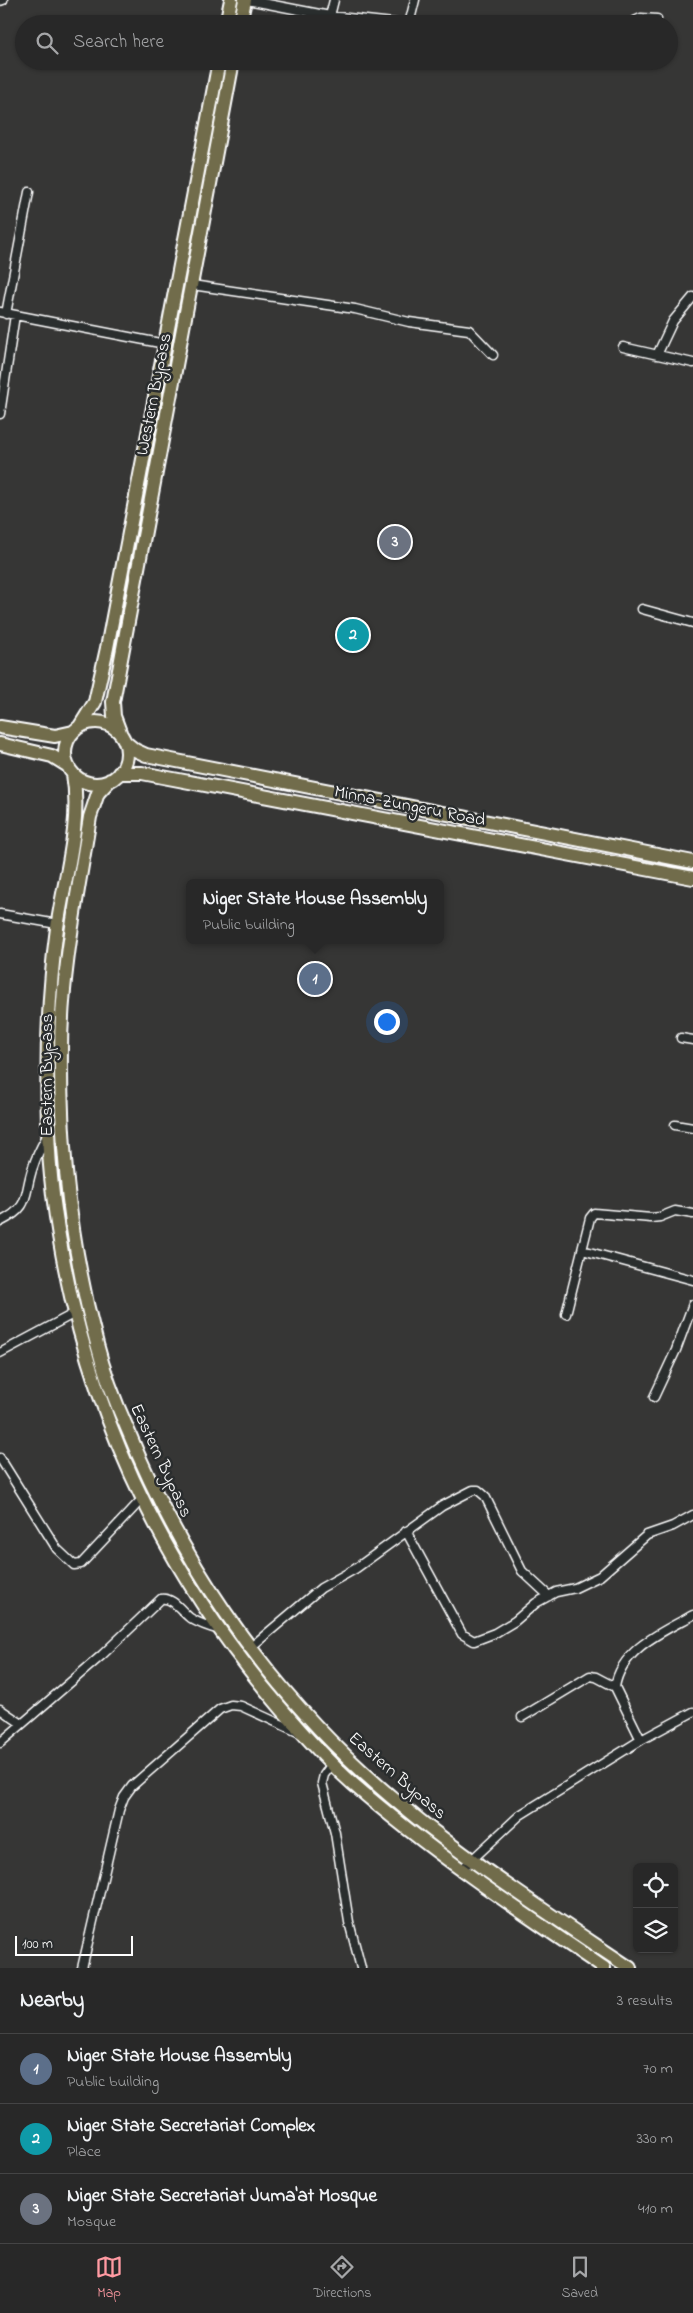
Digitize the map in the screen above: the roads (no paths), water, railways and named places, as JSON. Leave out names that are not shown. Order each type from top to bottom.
[{"type":"main road","points":[[228,15],[231,0]]},
{"type":"main road","points":[[242,15],[246,0]]},
{"type":"main road","name":"Western Bypass","points":[[76,729],[95,702],[107,648],[217,70]]},
{"type":"main road","name":"Western Bypass","points":[[122,737],[114,716],[113,702],[231,70]]},
{"type":"main road","points":[[0,727],[55,736],[90,722],[101,722],[111,726],[122,737],[127,753],[125,764],[115,777],[101,783],[91,783],[45,754],[0,744]]},
{"type":"main road","points":[[71,770],[65,748],[76,729]]},
{"type":"main road","name":"Minna-Zungeru Road","points":[[122,737],[135,750],[146,755],[693,862]]},
{"type":"main road","name":"Eastern Bypass","points":[[71,770],[77,807],[52,968],[46,1047],[48,1133],[56,1222],[75,1313],[84,1350],[102,1406],[129,1474],[171,1554],[220,1630],[255,1678],[304,1735],[332,1764],[411,1832],[604,1968]]},
{"type":"main road","name":"Minna-Zungeru Road","points":[[115,777],[142,773],[693,878]]},
{"type":"main road","name":"Eastern Bypass","points":[[115,777],[94,800],[66,969],[61,1047],[62,1132],[70,1215],[78,1265],[97,1346],[116,1401],[144,1470],[183,1546],[205,1582],[274,1676],[315,1724],[363,1772],[420,1820],[471,1858],[630,1968]]},
{"type":"main road","points":[[575,855],[578,839]]},
{"type":"street","points":[[246,0],[325,15]]},
{"type":"street","points":[[330,15],[334,0]]},
{"type":"street","points":[[411,15],[415,0]]},
{"type":"street","points":[[29,192],[3,313],[165,344]]},
{"type":"street","points":[[192,285],[355,309],[409,322],[469,330],[493,355]]},
{"type":"street","points":[[657,354],[668,329],[693,297]]},
{"type":"street","points":[[0,414],[3,374],[15,315]]},
{"type":"street","points":[[623,347],[693,362]]},
{"type":"street","points":[[642,609],[693,623]]},
{"type":"street","points":[[0,914],[58,924]]},
{"type":"street","points":[[681,1038],[693,1040]]},
{"type":"street","points":[[675,1125],[693,1128]]},
{"type":"street","points":[[0,1222],[14,1215],[26,1200],[33,1168],[48,1133]]},
{"type":"street","points":[[566,1314],[590,1218],[594,1213],[651,1218],[660,1217],[675,1211],[693,1214]]},
{"type":"street","points":[[582,1250],[693,1280]]},
{"type":"street","points":[[654,1397],[676,1350],[693,1304]]},
{"type":"street","points":[[0,1353],[75,1313]]},
{"type":"street","points":[[0,1458],[57,1550],[74,1565],[81,1564],[142,1499]]},
{"type":"street","points":[[252,1647],[321,1588],[355,1569],[442,1506],[473,1490],[478,1490],[485,1496],[522,1571],[549,1596]]},
{"type":"street","points":[[406,1532],[462,1634],[470,1640],[494,1633],[515,1621],[549,1596],[594,1579],[647,1535],[673,1526],[693,1515]]},
{"type":"street","points":[[0,1743],[102,1655],[161,1598],[170,1600],[189,1617],[204,1625],[220,1630]]},
{"type":"street","points":[[615,1687],[621,1666],[630,1656],[661,1632],[693,1615]]},
{"type":"street","points":[[522,1717],[590,1676],[596,1677],[615,1687],[641,1740]]},
{"type":"street","points":[[82,1968],[119,1810],[124,1797],[132,1786],[220,1709],[230,1705],[241,1706],[304,1735]]},
{"type":"street","points":[[0,1709],[22,1724]]},
{"type":"street","points":[[462,1869],[471,1858],[520,1815],[641,1740],[693,1712]]},
{"type":"street","points":[[332,1764],[322,1783],[335,1832],[349,1922],[362,1968]]},
{"type":"place","name":"Niger State Secretariat Juma'at Mosque","points":[[395,542]]},
{"type":"place","name":"Niger State Secretariat Complex","points":[[353,635]]},
{"type":"place","name":"Niger State House Assembly","points":[[315,979]]}]
